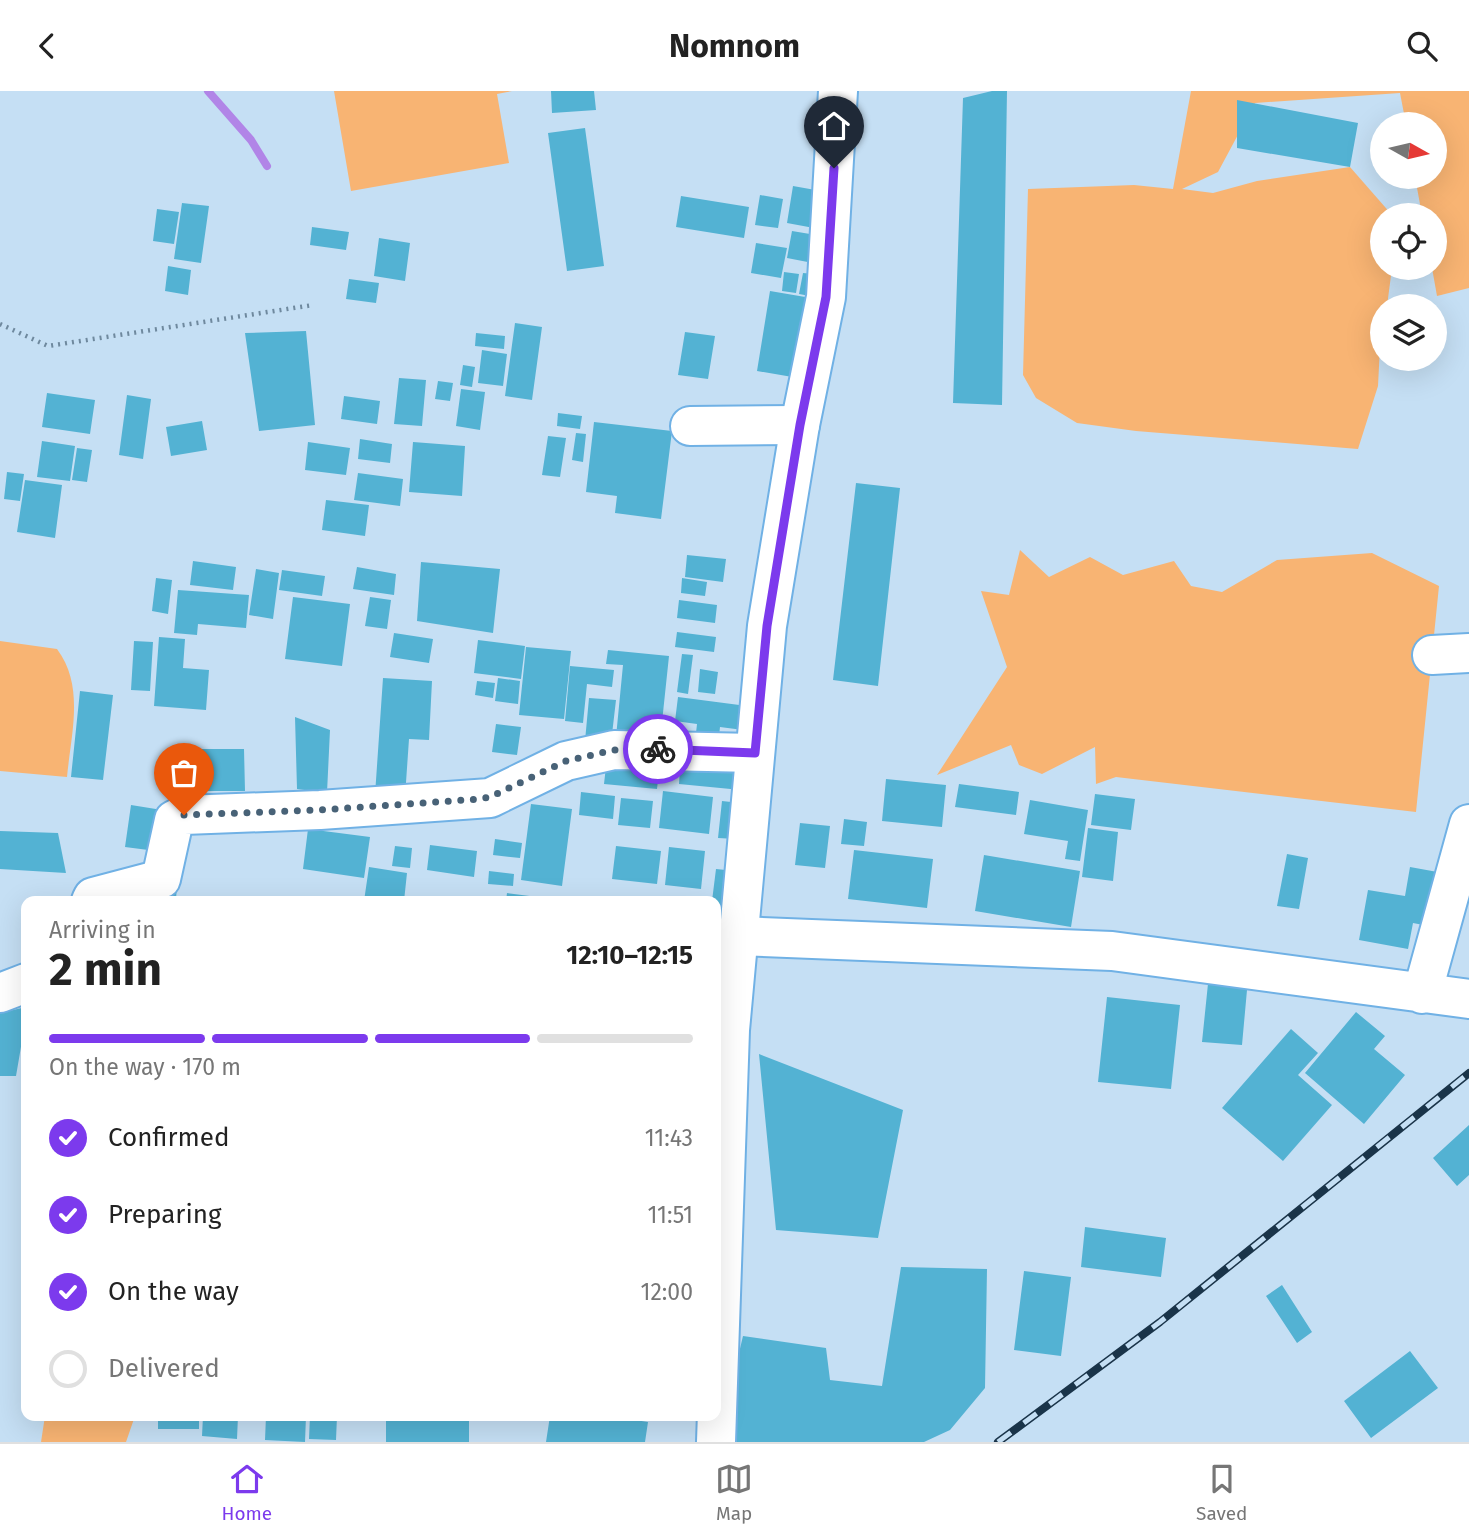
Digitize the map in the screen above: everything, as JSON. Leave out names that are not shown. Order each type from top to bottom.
[{"type":"street","points":[[721,1295],[730,1030],[767,626],[800,425],[826,297],[838,91]]},
{"type":"street","points":[[690,426],[800,425]]},
{"type":"street","points":[[1432,655],[1469,653]]},
{"type":"street","points":[[95,896],[161,879],[170,830],[174,820],[184,815],[320,810],[490,797],[566,761],[614,750],[755,753]]},
{"type":"street","points":[[1422,994],[1469,824]]},
{"type":"street","points":[[738,936],[1112,951],[1469,999]]},
{"type":"street","points":[[0,993],[21,985]]},
{"type":"street","points":[[716,1442],[717,1421]]},
{"type":"path","points":[[0,324],[48,347],[313,305]]},
{"type":"shaded area","points":[[334,91],[512,91],[497,94],[509,163],[351,191]]},
{"type":"shaded area","points":[[1191,91],[1469,91],[1469,288],[1437,294],[1434,280],[1447,280],[1447,203],[1420,203],[1417,189],[1447,189],[1447,112],[1404,112],[1400,93],[1255,103],[1218,172],[1182,189],[1213,193],[1257,181],[1350,167],[1382,203],[1370,203],[1370,280],[1390,280],[1389,294],[1370,294],[1370,371],[1379,371],[1378,386],[1358,449],[1136,431],[1077,423],[1036,398],[1023,375],[1028,189],[1134,185],[1173,189]]},
{"type":"shaded area","points":[[1020,550],[1049,577],[1090,557],[1123,575],[1174,561],[1191,586],[1222,592],[1277,560],[1372,553],[1439,586],[1416,812],[1116,777],[1096,784],[1095,747],[1042,774],[1019,765],[1011,745],[937,775],[1007,667],[981,591],[1009,595]]},
{"type":"shaded area","points":[[0,641],[57,649],[66,663],[74,694],[67,777],[0,771]]},
{"type":"shaded area","points":[[44,1421],[133,1421],[126,1442],[41,1442]]},
{"type":"building","points":[[551,91],[594,91],[596,110],[552,113]]},
{"type":"building","points":[[992,91],[1007,91],[1002,405],[953,403],[963,98]]},
{"type":"building","points":[[1237,100],[1358,123],[1350,167],[1237,148]]},
{"type":"building","points":[[585,128],[604,266],[567,271],[548,133]]},
{"type":"building","points":[[793,186],[821,191],[814,228],[787,223]]},
{"type":"building","points":[[760,195],[783,199],[778,228],[755,225]]},
{"type":"building","points":[[681,196],[749,207],[744,238],[676,227]]},
{"type":"building","points":[[182,203],[209,206],[201,263],[174,259]]},
{"type":"building","points":[[157,209],[179,212],[174,244],[153,241]]},
{"type":"building","points":[[312,227],[349,232],[346,250],[310,245]]},
{"type":"building","points":[[792,231],[822,236],[818,264],[787,258]]},
{"type":"building","points":[[379,238],[410,243],[405,281],[374,276]]},
{"type":"building","points":[[756,243],[787,248],[781,278],[751,273]]},
{"type":"building","points":[[168,266],[191,270],[188,295],[165,291]]},
{"type":"building","points":[[784,272],[799,274],[796,293],[782,291]]},
{"type":"building","points":[[803,273],[814,274],[810,296],[799,294]]},
{"type":"building","points":[[349,279],[379,283],[376,303],[346,299]]},
{"type":"building","points":[[770,291],[817,299],[804,379],[757,371]]},
{"type":"building","points":[[515,323],[542,327],[532,400],[505,396]]},
{"type":"building","points":[[306,331],[315,425],[259,431],[245,333]]},
{"type":"building","points":[[685,332],[715,336],[708,379],[678,375]]},
{"type":"building","points":[[476,333],[505,336],[504,349],[475,346]]},
{"type":"building","points":[[482,350],[507,354],[503,386],[478,383]]},
{"type":"building","points":[[463,365],[475,367],[472,387],[460,385]]},
{"type":"building","points":[[399,378],[426,380],[422,426],[394,424]]},
{"type":"building","points":[[438,381],[453,383],[450,401],[435,399]]},
{"type":"building","points":[[461,389],[485,392],[480,430],[456,426]]},
{"type":"building","points":[[47,393],[95,400],[90,434],[42,427]]},
{"type":"building","points":[[127,395],[151,399],[143,459],[119,455]]},
{"type":"building","points":[[344,396],[380,401],[377,424],[341,419]]},
{"type":"building","points":[[558,413],[582,416],[580,429],[557,426]]},
{"type":"building","points":[[202,421],[207,450],[171,456],[166,427]]},
{"type":"building","points":[[594,422],[672,431],[661,519],[615,513],[617,496],[586,492]]},
{"type":"building","points":[[576,433],[586,434],[583,462],[572,460]]},
{"type":"building","points":[[548,436],[566,438],[560,477],[542,475]]},
{"type":"building","points":[[360,439],[392,444],[390,463],[358,459]]},
{"type":"building","points":[[42,441],[75,446],[70,481],[37,477]]},
{"type":"building","points":[[308,442],[350,448],[346,475],[305,470]]},
{"type":"building","points":[[413,442],[465,446],[462,496],[409,492]]},
{"type":"building","points":[[77,448],[92,450],[87,482],[72,480]]},
{"type":"building","points":[[7,472],[24,474],[20,501],[4,499]]},
{"type":"building","points":[[358,473],[403,479],[400,506],[354,500]]},
{"type":"building","points":[[25,480],[62,485],[55,538],[17,532]]},
{"type":"building","points":[[856,483],[900,488],[878,686],[833,680]]},
{"type":"building","points":[[326,500],[369,505],[365,536],[322,530]]},
{"type":"building","points":[[687,555],[726,559],[723,582],[685,577]]},
{"type":"building","points":[[193,561],[236,567],[233,590],[190,585]]},
{"type":"building","points":[[421,562],[500,569],[493,633],[417,621]]},
{"type":"building","points":[[357,567],[396,574],[394,595],[353,589]]},
{"type":"building","points":[[256,569],[279,573],[273,619],[249,615]]},
{"type":"building","points":[[282,570],[325,576],[322,596],[279,590]]},
{"type":"building","points":[[156,578],[172,580],[168,614],[152,611]]},
{"type":"building","points":[[682,578],[707,582],[705,596],[681,593]]},
{"type":"building","points":[[178,590],[249,595],[246,628],[198,624],[197,635],[174,633]]},
{"type":"building","points":[[293,597],[350,604],[342,666],[285,659]]},
{"type":"building","points":[[370,597],[391,600],[387,629],[365,626]]},
{"type":"building","points":[[679,600],[717,605],[715,623],[677,618]]},
{"type":"building","points":[[677,632],[716,637],[714,652],[675,647]]},
{"type":"building","points":[[394,633],[433,639],[429,663],[390,657]]},
{"type":"building","points":[[159,637],[185,639],[183,668],[209,670],[206,710],[154,706]]},
{"type":"building","points":[[478,640],[525,646],[521,679],[474,673]]},
{"type":"building","points":[[134,641],[153,642],[150,691],[131,690]]},
{"type":"building","points":[[526,647],[571,651],[564,719],[519,715]]},
{"type":"building","points":[[608,650],[669,656],[660,741],[616,737],[623,665],[606,664]]},
{"type":"building","points":[[682,654],[693,655],[688,694],[677,692]]},
{"type":"building","points":[[570,666],[614,670],[612,687],[587,684],[583,723],[565,721]]},
{"type":"building","points":[[700,669],[718,672],[715,694],[698,692]]},
{"type":"building","points":[[383,678],[432,681],[429,740],[409,739],[405,797],[375,795]]},
{"type":"building","points":[[498,678],[520,681],[518,704],[495,701]]},
{"type":"building","points":[[477,681],[495,683],[493,698],[475,695]]},
{"type":"building","points":[[80,691],[113,695],[103,780],[71,777]]},
{"type":"building","points":[[678,697],[747,706],[743,730],[720,727],[718,745],[695,742],[697,724],[675,721]]},
{"type":"building","points":[[589,698],[616,700],[611,743],[585,741]]},
{"type":"building","points":[[295,717],[330,730],[327,793],[297,789]]},
{"type":"building","points":[[496,724],[521,727],[517,755],[492,752]]},
{"type":"building","points":[[198,749],[244,749],[245,791],[198,791]]},
{"type":"building","points":[[681,753],[744,759],[741,790],[679,784]]},
{"type":"building","points":[[607,758],[660,763],[657,789],[604,784]]},
{"type":"building","points":[[886,779],[946,785],[942,827],[882,821]]},
{"type":"building","points":[[959,784],[1019,792],[1016,815],[955,807]]},
{"type":"building","points":[[663,791],[713,797],[709,834],[659,828]]},
{"type":"building","points":[[581,792],[615,796],[613,819],[579,815]]},
{"type":"building","points":[[1095,794],[1135,799],[1131,830],[1091,825]]},
{"type":"building","points":[[621,798],[653,801],[650,828],[618,825]]},
{"type":"building","points":[[1030,800],[1088,810],[1080,861],[1065,859],[1068,841],[1024,834]]},
{"type":"building","points":[[722,801],[740,803],[736,839],[718,838]]},
{"type":"building","points":[[531,804],[572,809],[562,886],[521,880]]},
{"type":"building","points":[[131,805],[162,810],[156,851],[125,847]]},
{"type":"building","points":[[844,819],[867,822],[864,846],[841,844]]},
{"type":"building","points":[[800,823],[830,826],[825,868],[795,865]]},
{"type":"building","points":[[1088,828],[1118,832],[1113,881],[1082,877]]},
{"type":"building","points":[[308,829],[370,837],[364,878],[303,869]]},
{"type":"building","points":[[0,831],[58,833],[66,873],[0,869]]},
{"type":"building","points":[[495,839],[522,843],[520,858],[493,855]]},
{"type":"building","points":[[430,845],[477,851],[474,877],[427,870]]},
{"type":"building","points":[[395,846],[412,848],[410,868],[392,866]]},
{"type":"building","points":[[616,846],[661,851],[657,884],[612,879]]},
{"type":"building","points":[[669,847],[705,851],[701,889],[665,885]]},
{"type":"building","points":[[854,850],[933,859],[927,908],[848,899]]},
{"type":"building","points":[[1287,854],[1308,858],[1299,909],[1277,906]]},
{"type":"building","points":[[984,855],[1080,871],[1071,927],[975,911]]},
{"type":"building","points":[[369,867],[407,873],[405,896],[365,896]]},
{"type":"building","points":[[1410,867],[1443,873],[1434,927],[1413,923],[1408,949],[1359,940],[1368,890],[1405,896]]},
{"type":"building","points":[[716,869],[736,871],[732,908],[721,907],[721,896],[713,896]]},
{"type":"building","points":[[489,871],[514,874],[513,886],[488,884]]},
{"type":"building","points":[[177,882],[176,896],[145,896]]},
{"type":"building","points":[[507,893],[530,896],[507,896]]},
{"type":"building","points":[[721,916],[731,917],[728,937],[721,936]]},
{"type":"building","points":[[1209,974],[1248,979],[1242,1045],[1202,1042]]},
{"type":"building","points":[[1107,997],[1180,1005],[1171,1089],[1098,1082]]},
{"type":"building","points":[[21,1008],[21,1047],[16,1076],[0,1076],[0,1013]]},
{"type":"building","points":[[1356,1012],[1385,1036],[1374,1049],[1405,1075],[1364,1124],[1305,1073]]},
{"type":"building","points":[[1291,1029],[1318,1053],[1298,1075],[1332,1105],[1283,1161],[1222,1108]]},
{"type":"building","points":[[759,1054],[903,1110],[878,1238],[776,1230]]},
{"type":"building","points":[[1469,1125],[1469,1175],[1457,1186],[1433,1158]]},
{"type":"building","points":[[1085,1227],[1166,1238],[1161,1277],[1081,1267]]},
{"type":"building","points":[[901,1267],[987,1269],[985,1388],[950,1430],[924,1442],[727,1442],[733,1378],[743,1336],[826,1348],[830,1380],[882,1386]]},
{"type":"building","points":[[1024,1271],[1071,1277],[1061,1356],[1014,1350]]},
{"type":"building","points":[[1282,1285],[1312,1332],[1297,1343],[1266,1296]]},
{"type":"building","points":[[1410,1351],[1438,1388],[1371,1438],[1344,1401]]},
{"type":"building","points":[[158,1421],[199,1421],[199,1429],[158,1429]]},
{"type":"building","points":[[203,1421],[238,1421],[237,1439],[202,1436]]},
{"type":"building","points":[[266,1421],[306,1421],[305,1442],[265,1440]]},
{"type":"building","points":[[310,1421],[337,1421],[336,1440],[309,1439]]},
{"type":"building","points":[[386,1421],[469,1421],[469,1442],[386,1442]]},
{"type":"building","points":[[549,1421],[648,1422],[645,1442],[546,1442]]},
{"type":"waterway","points":[[208,91],[251,140],[267,166]]},
{"type":"railway","points":[[998,1442],[1160,1322],[1469,1073]]},
{"type":"way so far","points":[[184,815],[320,810],[480,799],[490,797],[566,761],[614,750],[658,749]]},
{"type":"route","points":[[658,749],[755,753],[767,626],[800,425],[826,297],[834,168]]}]
